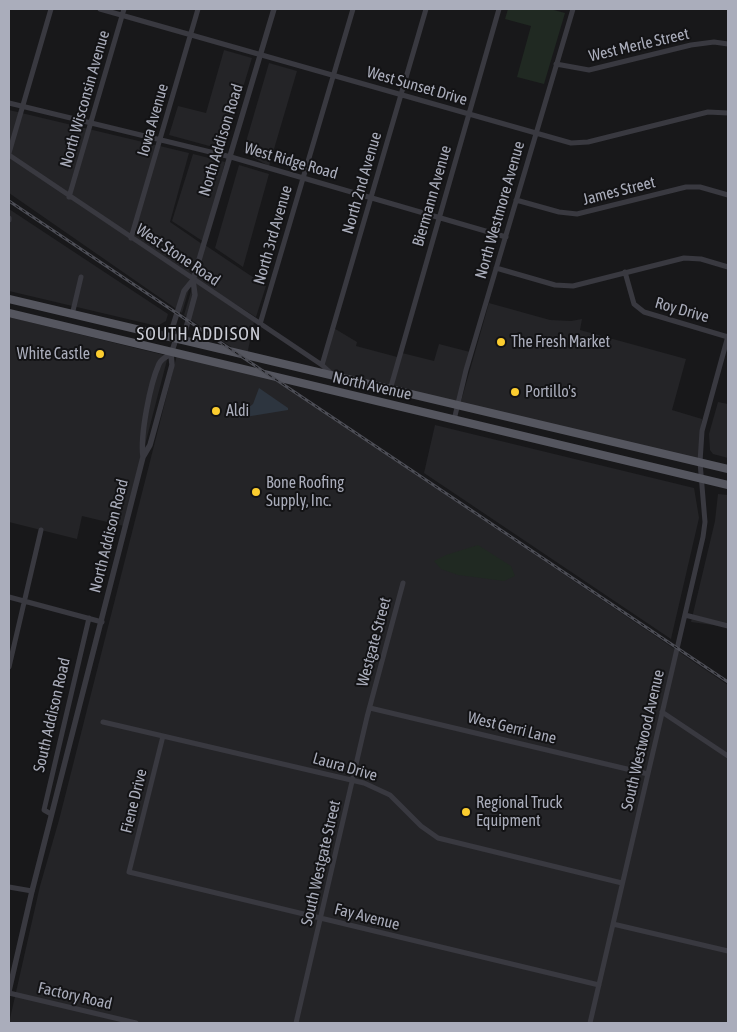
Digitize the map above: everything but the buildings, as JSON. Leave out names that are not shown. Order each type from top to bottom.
[{"type":"main road","name":"North Avenue","points":[[9,299],[728,469]]},
{"type":"main road","name":"North Avenue","points":[[9,313],[171,354],[728,485]]},
{"type":"street","points":[[9,154],[51,9]]},
{"type":"street","name":"West Sunset Drive","points":[[100,9],[564,141],[582,143],[697,114],[713,111],[728,113]]},
{"type":"street","name":"North Wisconsin Avenue","points":[[69,197],[124,9]]},
{"type":"street","name":"Iowa Avenue","points":[[131,238],[198,9]]},
{"type":"street","name":"North Addison Road","points":[[176,339],[172,329],[184,291],[193,280],[274,9]]},
{"type":"street","name":"North 3rd Avenue","points":[[260,324],[353,9]]},
{"type":"street","name":"North 2nd Avenue","points":[[322,365],[426,9]]},
{"type":"street","name":"Biermann Avenue","points":[[390,390],[499,9]]},
{"type":"street","name":"North Westmore Avenue","points":[[454,420],[496,268],[573,9]]},
{"type":"street","name":"West Merle Street","points":[[556,64],[589,70],[691,45],[714,42],[728,44]]},
{"type":"street","name":"West Ridge Road","points":[[9,103],[230,156],[506,236]]},
{"type":"street","name":"West Stone Road","points":[[9,154],[69,197],[322,365],[334,376]]},
{"type":"street","name":"James Street","points":[[516,200],[572,214],[686,187],[700,188],[728,195]]},
{"type":"street","points":[[496,268],[564,286],[688,257],[728,267]]},
{"type":"street","name":"Roy Drive","points":[[625,272],[634,304],[644,312],[728,337]]},
{"type":"street","points":[[72,315],[81,277]]},
{"type":"street","name":"North Addison Road","points":[[102,622],[143,457],[150,445],[166,392],[172,365],[171,354],[176,339],[185,332],[195,295],[193,280]]},
{"type":"street","name":"South Westwood Avenue","points":[[590,1023],[705,522],[700,462],[702,431],[728,337]]},
{"type":"street","name":"North Addison Road","points":[[143,457],[141,444],[154,380],[160,361],[171,354]]},
{"type":"street","points":[[9,667],[41,530]]},
{"type":"street","name":"Westgate Street","points":[[370,708],[403,583]]},
{"type":"street","points":[[9,597],[102,622]]},
{"type":"street","points":[[685,615],[728,626]]},
{"type":"street","name":"South Addison Road","points":[[51,814],[44,810],[89,618]]},
{"type":"street","name":"South Addison Road","points":[[9,992],[51,814],[102,622]]},
{"type":"street","name":"West Gerri Lane","points":[[370,708],[648,774]]},
{"type":"street","name":"South Westgate Street","points":[[296,1023],[370,708]]},
{"type":"street","points":[[662,712],[728,756]]},
{"type":"street","name":"Laura Drive","points":[[103,722],[352,780],[390,795],[420,826],[438,838],[622,883]]},
{"type":"street","name":"Fiene Drive","points":[[129,872],[162,736]]},
{"type":"street","name":"Fay Avenue","points":[[129,872],[599,985]]},
{"type":"street","points":[[9,887],[32,891]]},
{"type":"street","points":[[613,924],[728,951]]},
{"type":"street","name":"Factory Road","points":[[9,992],[136,1023]]},
{"type":"shaded area","points":[[508,9],[550,9],[565,13],[544,84],[517,77],[531,26],[505,19]]},
{"type":"shaded area","points":[[224,50],[252,58],[224,150],[169,135],[178,106],[206,113]]},
{"type":"shaded area","points":[[269,63],[297,71],[269,166],[243,152]]},
{"type":"shaded area","points":[[9,110],[189,153],[170,222],[202,244],[182,313],[9,193]]},
{"type":"shaded area","points":[[193,154],[225,162],[204,242],[172,221]]},
{"type":"shaded area","points":[[239,165],[269,174],[243,267],[215,248]]},
{"type":"shaded area","points":[[9,209],[168,314],[166,321],[157,326],[9,291]]},
{"type":"shaded area","points":[[205,245],[266,286],[256,317],[195,279]]},
{"type":"shaded area","points":[[194,281],[254,322],[247,355],[240,353],[184,315]]},
{"type":"shaded area","points":[[489,303],[550,320],[571,321],[582,319],[580,330],[686,359],[672,410],[702,419],[699,460],[460,405]]},
{"type":"shaded area","points":[[9,317],[168,356],[124,526],[82,516],[77,539],[9,522]]},
{"type":"shaded area","points":[[332,327],[357,342],[356,346],[401,358],[402,353],[434,361],[439,344],[470,352],[457,404],[335,375],[322,363]]},
{"type":"shaded area","points":[[177,355],[273,378],[728,685],[728,1023],[9,1023],[40,886],[59,820]]},
{"type":"shaded area","points":[[259,388],[288,408],[288,410],[239,418],[238,410],[247,409],[253,404]]},
{"type":"shaded area","points":[[718,402],[728,404],[728,458],[713,454],[710,450],[709,434]]},
{"type":"shaded area","points":[[435,425],[694,488],[699,518],[671,639],[424,473]]},
{"type":"shaded area","points":[[718,494],[728,495],[728,627],[691,622],[715,521]]},
{"type":"shaded area","points":[[478,545],[511,566],[515,576],[504,581],[458,575],[441,569],[434,561],[446,555]]},
{"type":"railway","points":[[9,201],[728,682]]},
{"type":"place","name":"The Fresh Market","points":[[501,342]]},
{"type":"place","name":"White Castle","points":[[100,354]]},
{"type":"place","name":"Portillo's","points":[[515,392]]},
{"type":"place","name":"Aldi","points":[[216,411]]},
{"type":"place","name":"Bone Roofing Supply, Inc.","points":[[256,492]]},
{"type":"place","name":"Regional Truck Equipment","points":[[466,812]]},
{"type":"district","name":"SOUTH ADDISON","points":[[199,334]]}]
